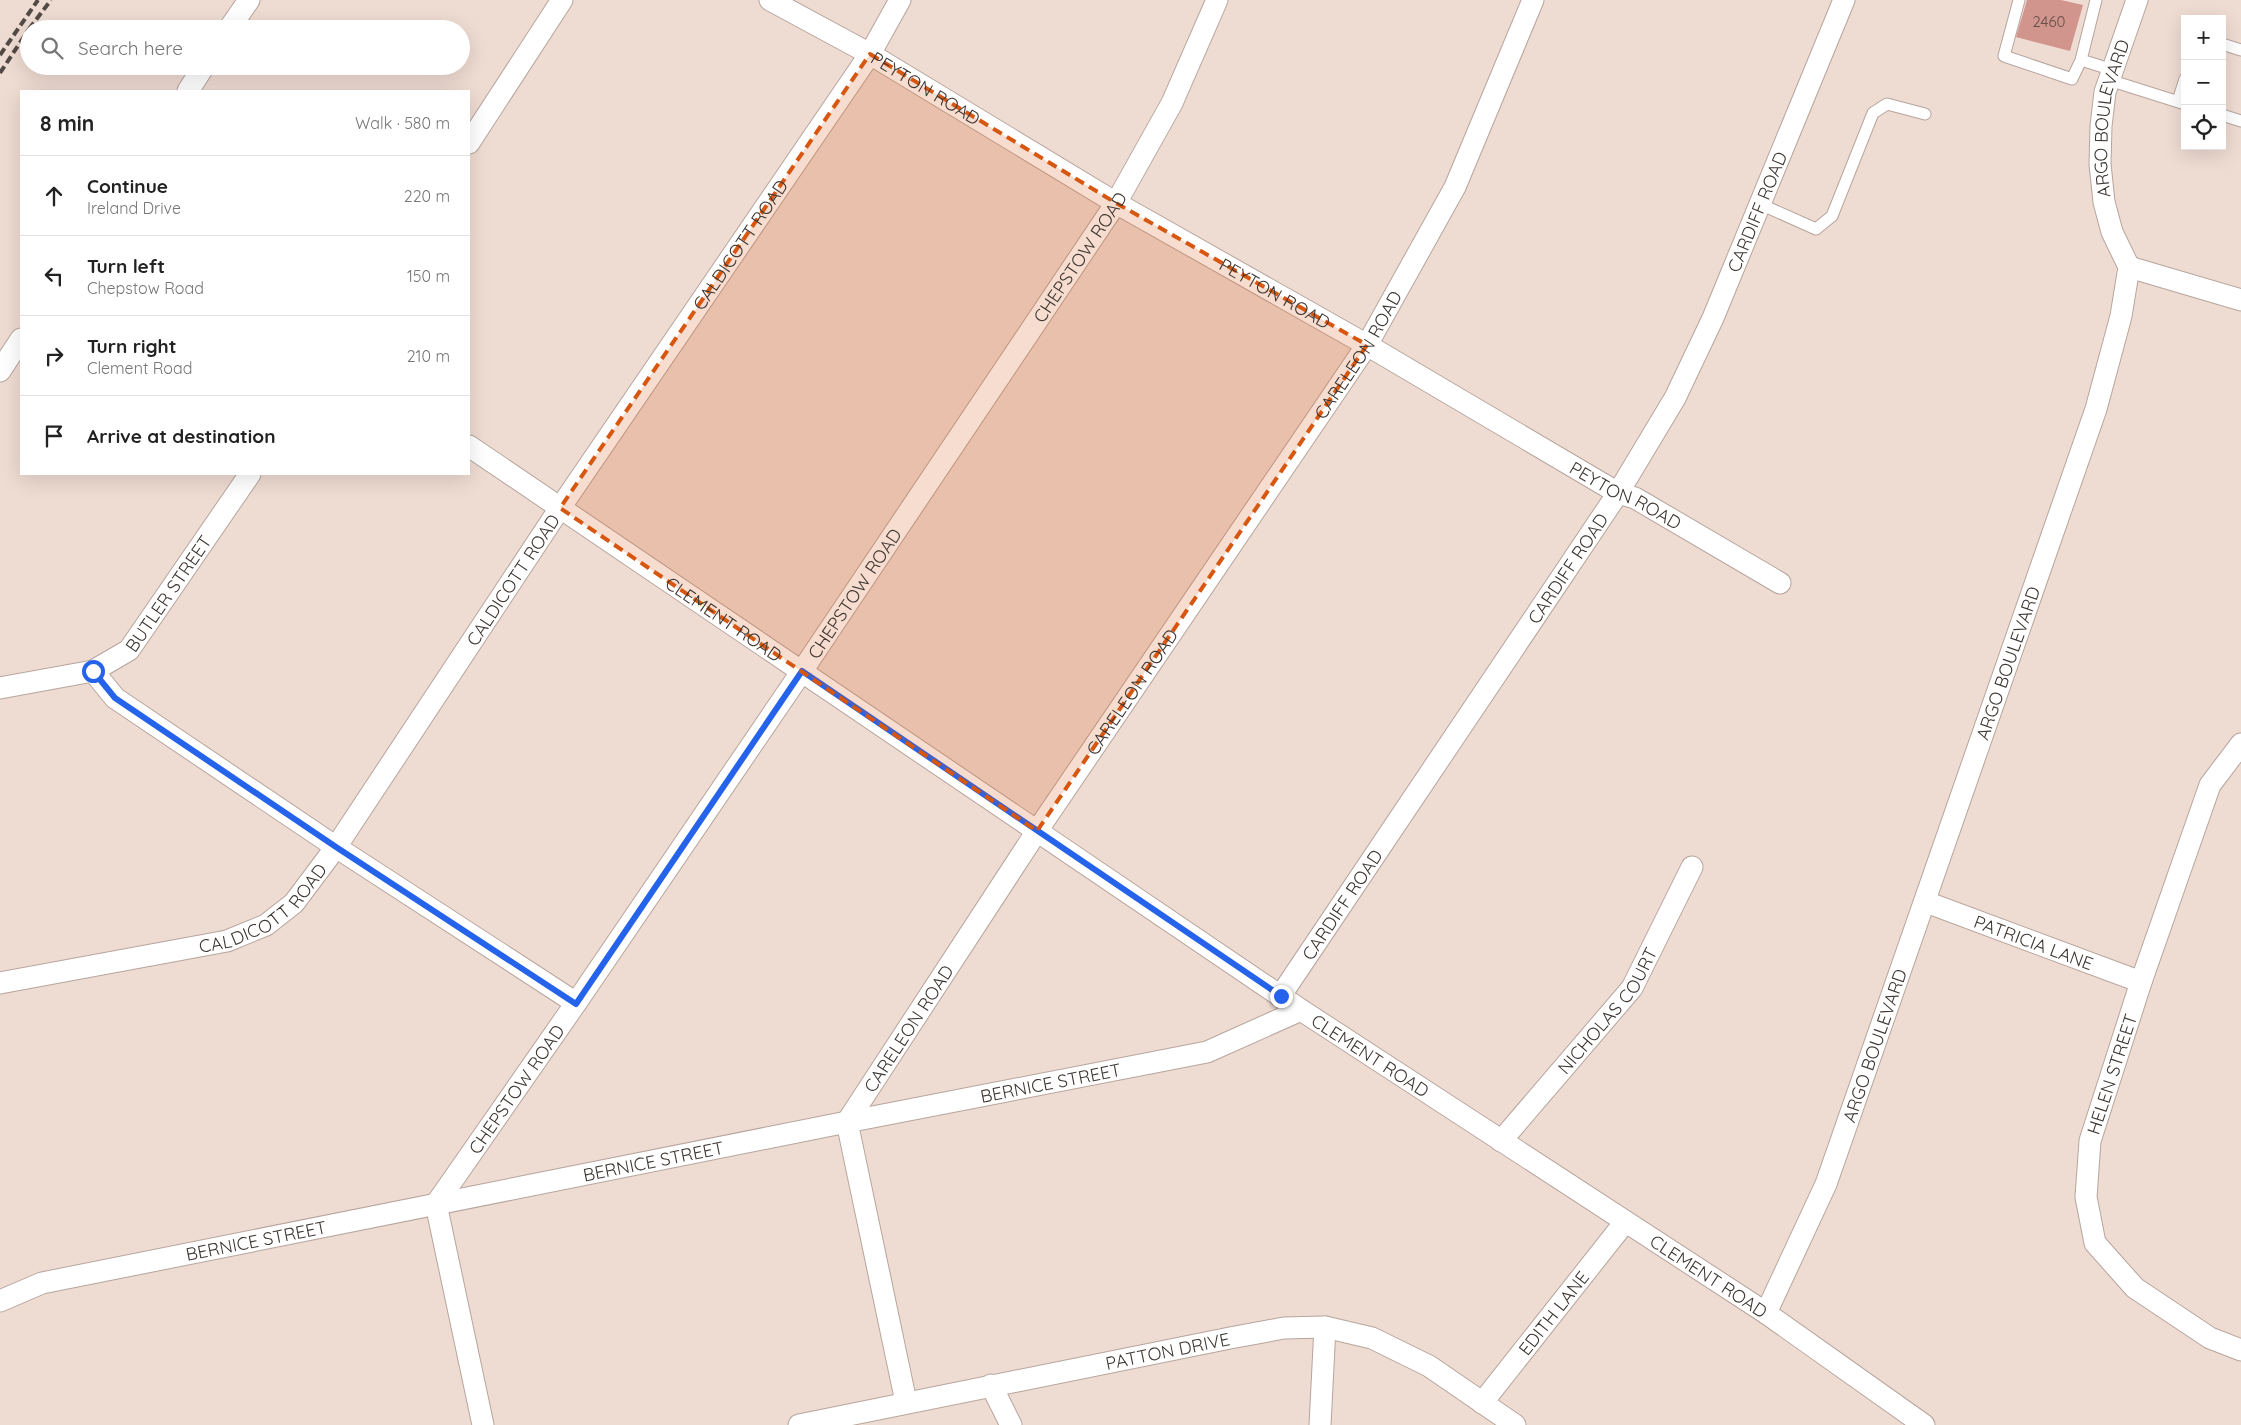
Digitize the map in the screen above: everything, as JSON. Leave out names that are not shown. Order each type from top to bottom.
[{"type":"street","points":[[236,20],[249,0]]},
{"type":"street","points":[[470,141],[562,0]]},
{"type":"street","name":"PEYTON ROAD","points":[[770,0],[870,54],[1116,203],[1367,345],[1618,493],[1636,498],[1780,583]]},
{"type":"street","name":"CALDICOTT ROAD","points":[[0,983],[227,940],[266,925],[294,903],[336,847],[560,508],[870,54],[900,0]]},
{"type":"street","name":"CHEPSTOW ROAD","points":[[436,1204],[576,1004],[1116,203],[1172,103],[1216,0]]},
{"type":"street","name":"CARELEON ROAD","points":[[847,1122],[1037,831],[1367,345],[1455,187],[1533,0]]},
{"type":"street","name":"CARDIFF ROAD","points":[[1281,996],[1618,493],[1674,398],[1713,318],[1844,0]]},
{"type":"street","name":"ARGO BOULEVARD","points":[[1766,1313],[1826,1184],[1926,902],[2096,409],[2121,316],[2129,266],[2112,232],[2104,202],[2100,164],[2101,126],[2105,92],[2138,0]]},
{"type":"street","points":[[189,90],[198,75]]},
{"type":"street","points":[[2129,266],[2241,300]]},
{"type":"street","points":[[0,370],[20,340]]},
{"type":"street","name":"CLEMENT ROAD","points":[[470,447],[1301,1010],[1766,1313],[1924,1425]]},
{"type":"street","name":"BUTLER STREET","points":[[0,688],[93,671],[129,650],[249,475]]},
{"type":"street","points":[[93,671],[115,698],[336,847],[576,1004]]},
{"type":"street","name":"HELEN STREET","points":[[2241,744],[2236,748],[2210,785],[2141,982],[2090,1141],[2086,1197],[2095,1243],[2135,1288],[2210,1338],[2241,1350]]},
{"type":"street","name":"NICHOLAS COURT","points":[[1501,1141],[1632,988],[1692,866]]},
{"type":"street","name":"PATRICIA LANE","points":[[1926,902],[2141,982]]},
{"type":"street","name":"BERNICE STREET","points":[[0,1301],[42,1283],[1207,1052],[1301,1010]]},
{"type":"street","points":[[847,1122],[906,1402]]},
{"type":"street","points":[[436,1204],[483,1425]]},
{"type":"street","name":"EDITH LANE","points":[[1482,1403],[1625,1222]]},
{"type":"street","points":[[1320,1425],[1325,1327]]},
{"type":"street","name":"PATTON DRIVE","points":[[800,1425],[906,1402],[1275,1330],[1325,1327],[1372,1338],[1429,1366],[1515,1425]]},
{"type":"street","points":[[991,1385],[1011,1425]]},
{"type":"lane","points":[[2019,0],[2004,56],[2072,79],[2081,60],[2096,0]]},
{"type":"lane","points":[[2226,45],[2241,50]]},
{"type":"lane","points":[[2081,60],[2111,75],[2181,102]]},
{"type":"lane","points":[[1760,204],[1816,228],[1832,216],[1873,113],[1888,104],[1925,114]]},
{"type":"lane","points":[[2226,116],[2241,121]]},
{"type":"highlighted area","points":[[870,54],[1116,203],[1367,345],[1037,831],[560,508]]},
{"type":"building","points":[[2027,0],[2061,0],[2083,5],[2070,51],[2016,37]]},
{"type":"railway","points":[[24,20],[38,0]]},
{"type":"railway","points":[[36,20],[51,0]]},
{"type":"railway","points":[[0,55],[20,26]]},
{"type":"railway","points":[[0,73],[20,43]]},
{"type":"route","points":[[93,671],[115,698],[336,847],[576,1004],[802,671],[1281,996]]}]
